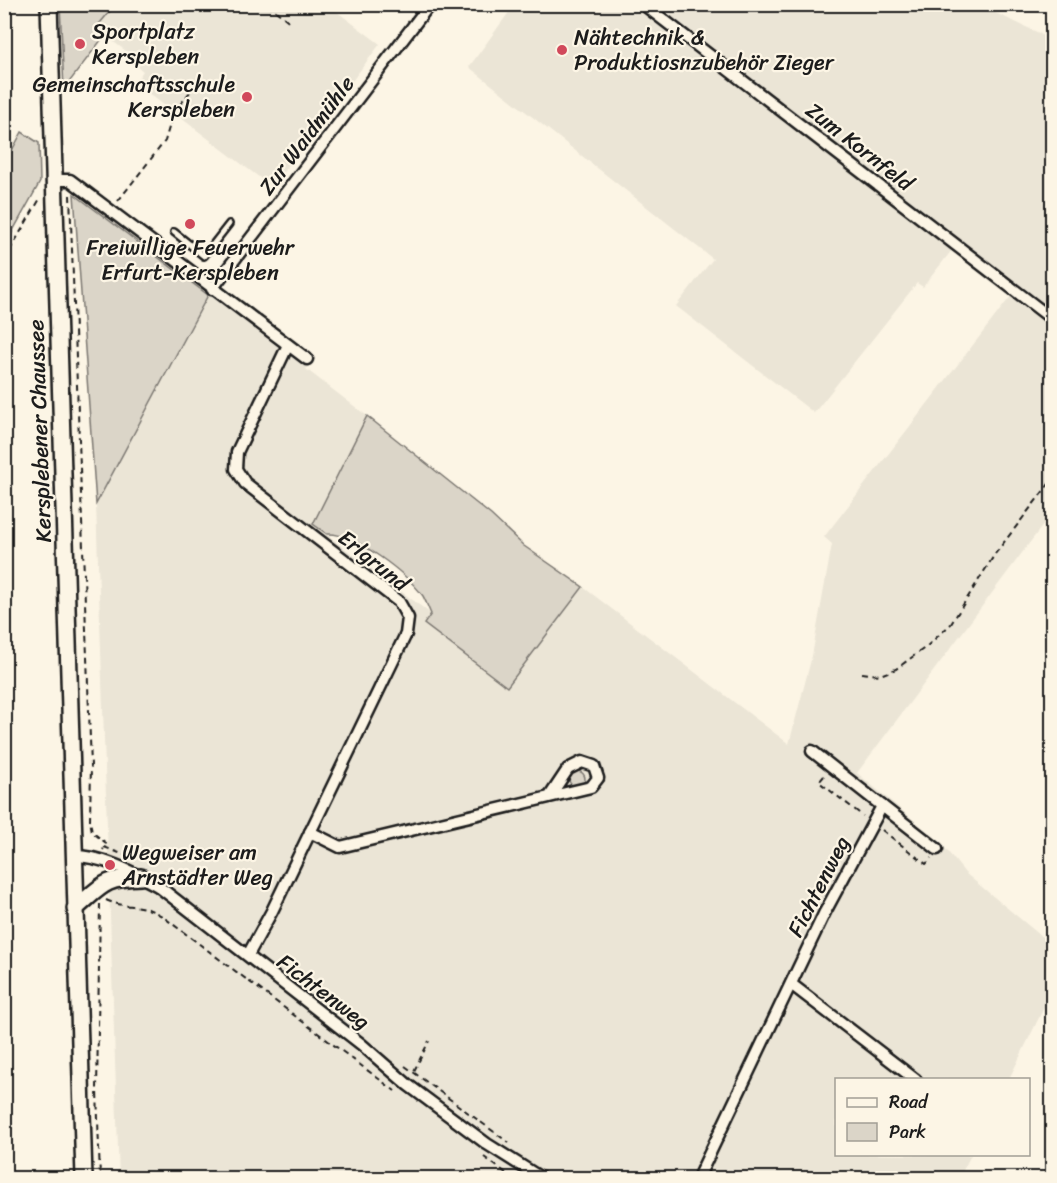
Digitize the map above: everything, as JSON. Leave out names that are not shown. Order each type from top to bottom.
[{"type":"main road","name":"Kersplebener Chaussee","points":[[49,4],[60,180],[75,909],[84,1179]]},
{"type":"main road","points":[[75,909],[96,888],[106,882],[141,877]]},
{"type":"street","name":"Zur Waidmühle","points":[[212,289],[430,4]]},
{"type":"street","name":"Zum Kornfeld","points":[[643,4],[1053,319]]},
{"type":"street","points":[[60,180],[70,180],[307,359]]},
{"type":"street","name":"Erlgrund","points":[[248,955],[406,634],[408,618],[399,602],[245,483],[236,469],[237,452],[288,345]]},
{"type":"street","points":[[812,751],[937,849]]},
{"type":"street","points":[[310,832],[340,847],[550,796]]},
{"type":"street","name":"Fichtenweg","points":[[698,1179],[825,912],[882,806]]},
{"type":"street","name":"Fichtenweg","points":[[74,856],[99,860],[141,877],[248,955],[261,969],[361,1044],[408,1085],[486,1144],[541,1179]]},
{"type":"street","points":[[791,984],[913,1078]]},
{"type":"lane","points":[[174,232],[204,256],[229,224]]},
{"type":"lane","points":[[173,258],[186,242]]},
{"type":"path","points":[[267,4],[291,23]]},
{"type":"path","points":[[110,211],[165,141],[173,114],[200,80]]},
{"type":"path","points":[[4,260],[41,197],[60,180],[70,189],[92,766],[90,820],[92,832],[106,843],[99,860]]},
{"type":"path","points":[[862,673],[880,675],[896,669],[926,647],[951,624],[995,555],[1053,480]]},
{"type":"path","points":[[100,1179],[97,1090],[100,896],[118,905],[141,905],[162,916],[401,1095]]},
{"type":"path","points":[[413,1072],[429,1041]]},
{"type":"path","points":[[404,1065],[513,1146]]},
{"type":"path","points":[[484,1156],[513,1179]]},
{"type":"shaded area","points":[[515,4],[657,5],[670,15],[678,4],[978,5],[1039,33],[1052,43],[1052,513],[857,773],[940,842],[965,873],[1052,945],[1052,991],[1009,1078],[835,1078],[835,1156],[970,1156],[959,1178],[119,1178],[96,504],[208,295],[217,287],[314,357],[306,369],[367,416],[313,524],[431,614],[424,624],[507,687],[583,587],[789,744],[812,656],[832,544],[824,537],[1011,296],[952,250],[923,287],[917,283],[814,413],[676,306],[713,259],[469,67]]},
{"type":"shaded area","name":"Gemeinschaftsschule Kerspleben","points":[[114,5],[328,5],[380,44],[272,187],[135,83],[143,71],[138,67],[141,62],[96,29]]},
{"type":"green space","name":"Sportplatz Kerspleben","points":[[60,5],[115,5],[96,28],[105,35],[64,89]]},
{"type":"green space","points":[[22,132],[39,143],[40,182],[5,245],[5,163]]},
{"type":"green space","points":[[74,194],[208,295],[96,504]]},
{"type":"green space","points":[[367,416],[491,515],[524,546],[583,587],[507,687],[424,624],[431,614],[424,598],[393,566],[365,547],[338,535],[327,534],[313,524]]},
{"type":"green space","points":[[577,771],[585,779],[577,787],[569,779]]},
{"type":"place","name":"Sportplatz Kerspleben","points":[[80,44]]},
{"type":"place","name":"Nähtechnik & Produktiosnzubehör Zieger","points":[[562,50]]},
{"type":"place","name":"Gemeinschaftsschule Kerspleben","points":[[247,97]]},
{"type":"place","name":"Freiwillige Feuerwehr Erfurt-Kerspleben","points":[[190,224]]},
{"type":"place","name":"Wegweiser am Arnstädter Weg","points":[[110,865]]}]
